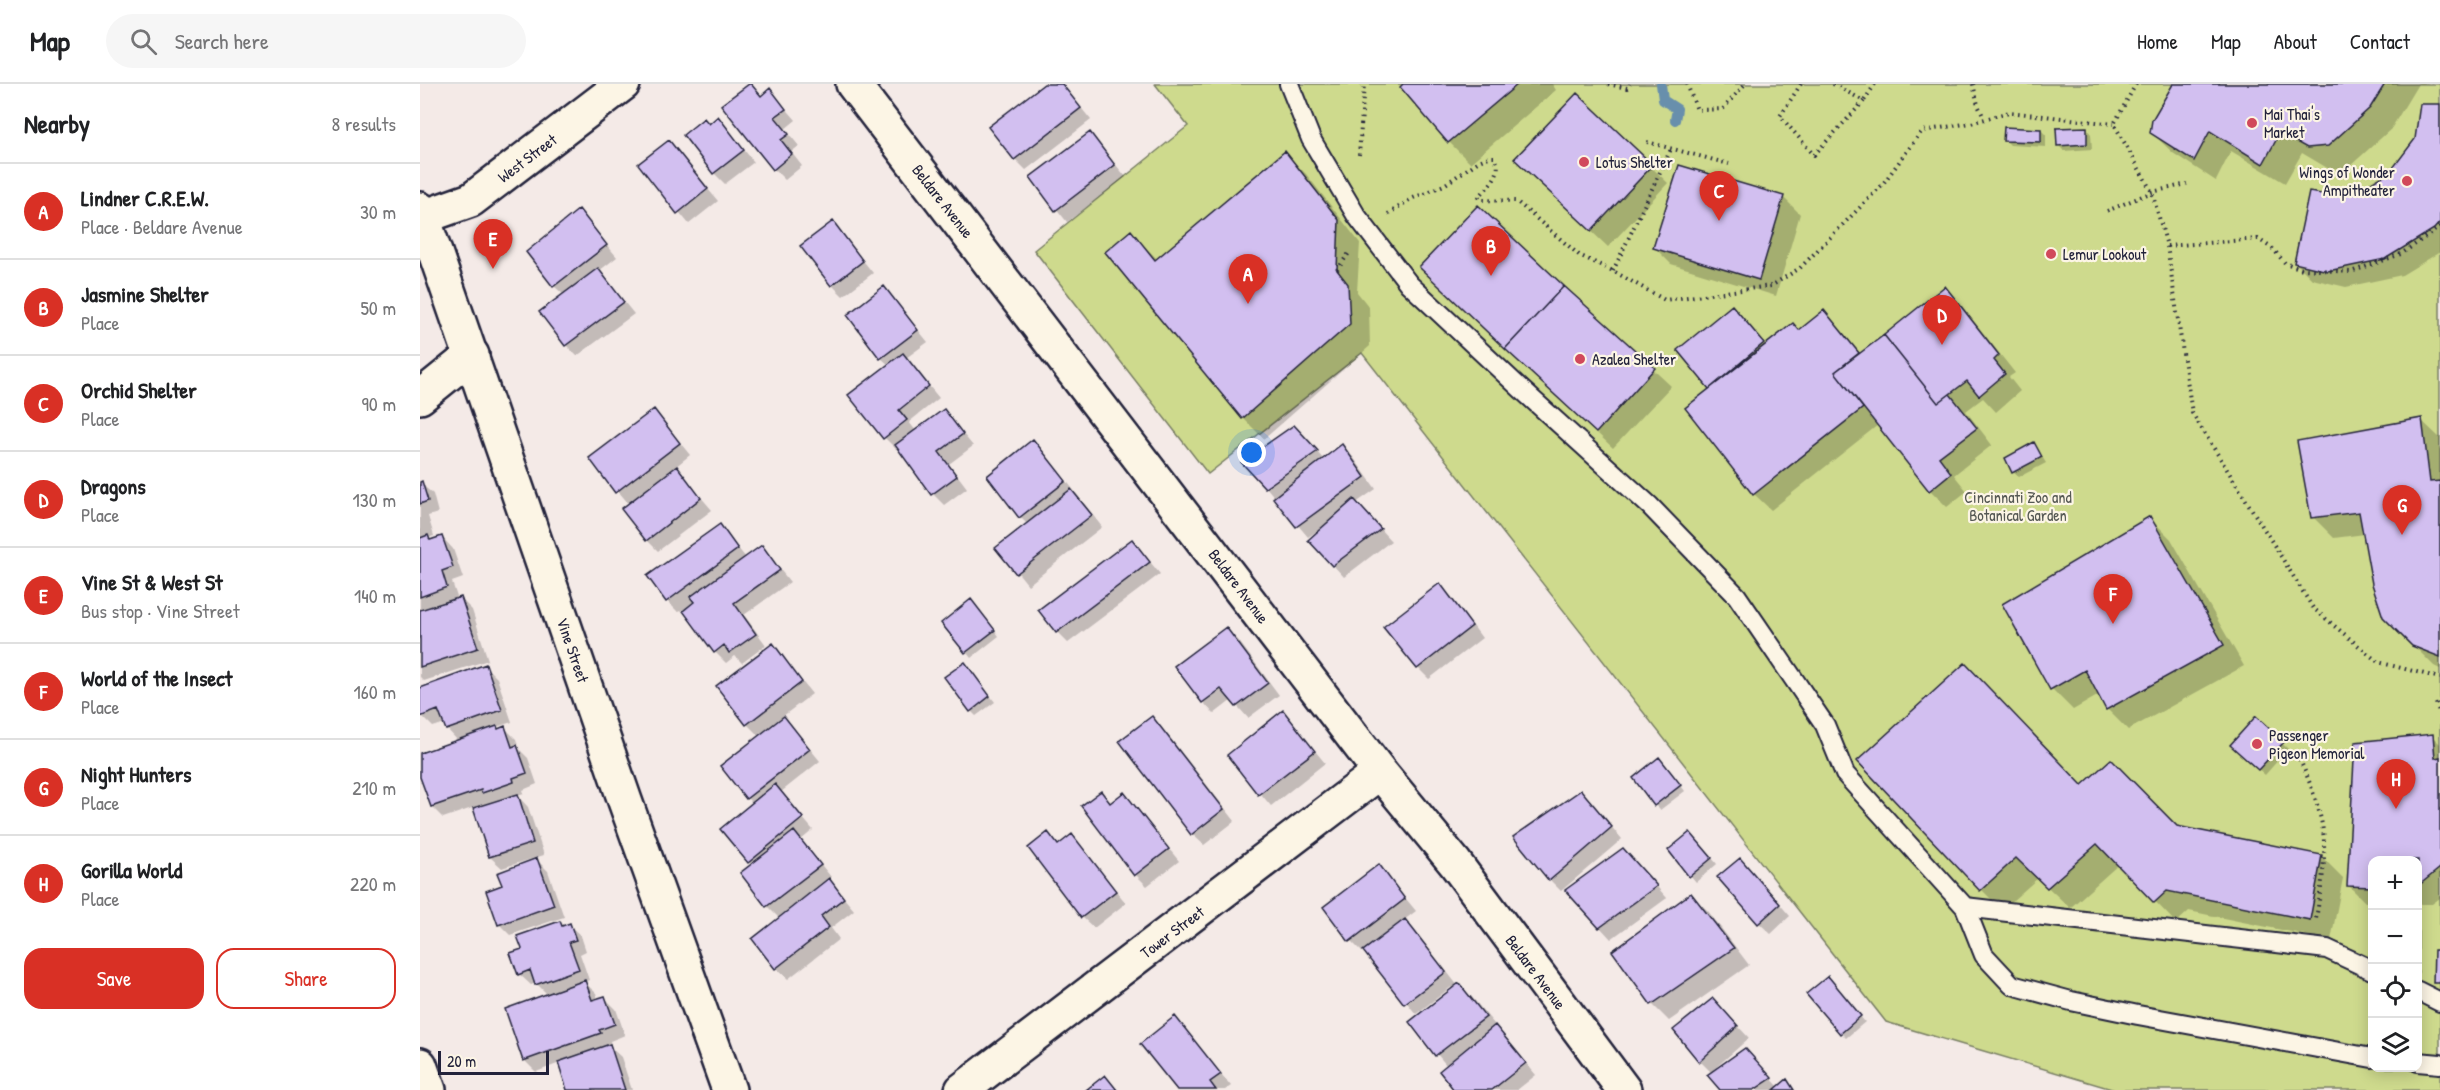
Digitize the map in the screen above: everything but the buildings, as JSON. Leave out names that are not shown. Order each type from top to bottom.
[{"type":"street","name":"West Street","points":[[421,213],[471,200],[623,84]]},
{"type":"street","name":"Beldare Avenue","points":[[853,84],[1380,772],[1455,864],[1624,1090]]},
{"type":"street","name":"Vine Street","points":[[421,213],[625,801],[729,1090]]},
{"type":"street","points":[[420,397],[472,355]]},
{"type":"street","name":"Tower Street","points":[[962,1090],[1380,772]]},
{"type":"street","points":[[420,1065],[429,1090]]},
{"type":"lane","points":[[1289,84],[1311,139],[1356,215],[1410,284],[1650,506],[1737,596],[1825,725],[1845,774],[1965,907],[1984,955],[2012,985],[2127,1012],[2368,1057]]},
{"type":"lane","points":[[1965,907],[2311,946],[2327,949],[2368,968]]},
{"type":"lane","points":[[2422,994],[2440,1002]]},
{"type":"lane","points":[[2422,1062],[2440,1064]]},
{"type":"path","points":[[1359,155],[1364,84]]},
{"type":"path","points":[[1608,84],[1627,87],[1630,84]]},
{"type":"path","points":[[1687,84],[1697,110],[1723,109],[1745,84]]},
{"type":"path","points":[[1801,84],[1780,116],[1814,155],[1864,101],[1875,84]]},
{"type":"path","points":[[1833,84],[1864,101]]},
{"type":"path","points":[[1973,84],[1984,118]]},
{"type":"path","points":[[2114,124],[2136,84]]},
{"type":"path","points":[[1337,270],[1369,231],[1411,199],[1444,185],[1479,161],[1494,157],[1499,169],[1479,197],[1482,200],[1516,201],[1579,255],[1665,300],[1771,286],[1800,268],[1882,185],[1922,131],[1971,123],[2009,112],[2114,124]]},
{"type":"path","points":[[2114,124],[2152,192],[2167,246],[2192,413],[2313,608],[2378,662],[2440,678]]},
{"type":"path","points":[[1647,142],[1729,164]]},
{"type":"path","points":[[1613,271],[1671,149]]},
{"type":"path","points":[[2107,211],[2152,192],[2187,184]]},
{"type":"path","points":[[2167,246],[2258,238],[2273,249],[2285,263],[2302,269],[2351,272],[2401,254],[2440,227]]},
{"type":"path","points":[[2436,704],[2440,714]]},
{"type":"path","points":[[2297,754],[2309,779],[2324,840],[2324,872],[2311,946]]},
{"type":"green space","name":"Cincinnati Zoo and Botanical Garden","points":[[1155,84],[2440,84],[2440,1090],[2115,1090],[1886,1022],[1362,353],[1208,474],[1034,250],[1188,126]]},
{"type":"waterway","points":[[1661,84],[1663,100],[1677,109],[1675,120]]},
{"type":"place","name":"Mai Thai's Market","points":[[2252,123]]},
{"type":"place","name":"Lotus Shelter","points":[[1584,162]]},
{"type":"place","name":"Wings of Wonder Ampitheater","points":[[2407,181]]},
{"type":"place","name":"Orchid Shelter","points":[[1719,221]]},
{"type":"place","name":"Lemur Lookout","points":[[2051,254]]},
{"type":"place","name":"Vine St & West St","points":[[493,269]]},
{"type":"place","name":"Jasmine Shelter","points":[[1491,276]]},
{"type":"place","name":"Lindner C.R.E.W.","points":[[1248,304]]},
{"type":"place","name":"Dragons","points":[[1942,345]]},
{"type":"place","name":"Azalea Shelter","points":[[1580,359]]},
{"type":"place","name":"Night Hunters","points":[[2402,535]]},
{"type":"place","name":"World of the Insect","points":[[2113,624]]},
{"type":"place","name":"Passenger Pigeon Memorial","points":[[2257,744]]},
{"type":"place","name":"Gorilla World","points":[[2396,809]]}]
